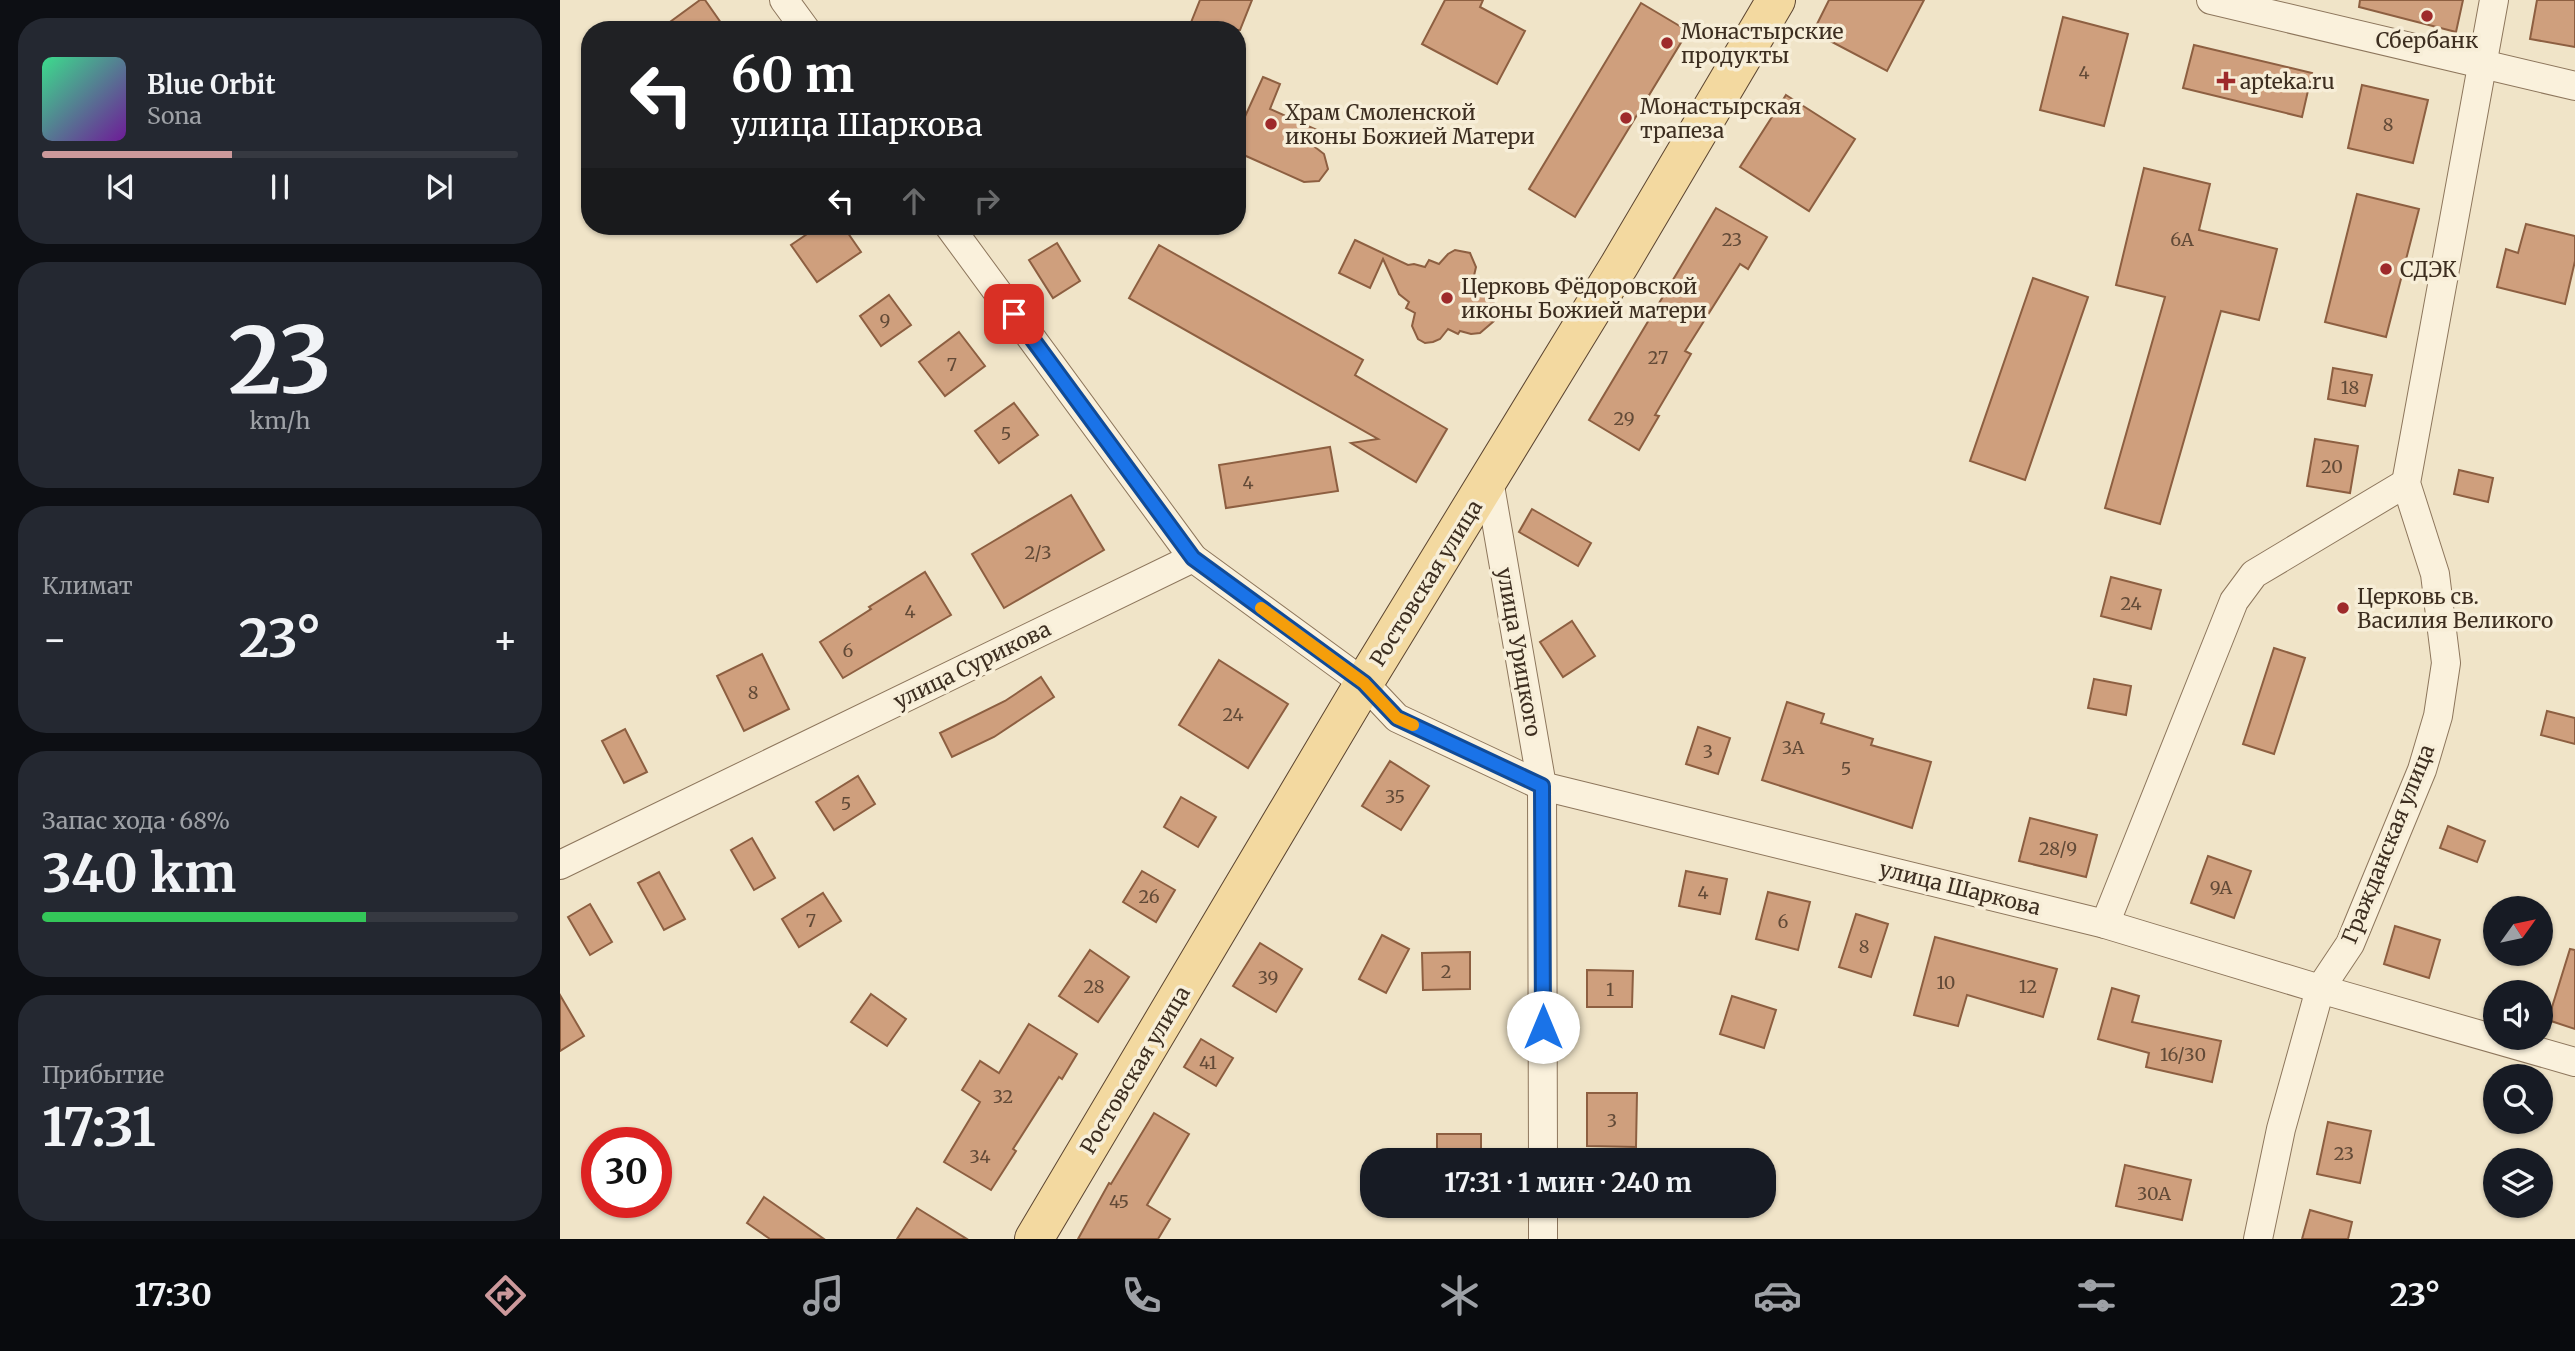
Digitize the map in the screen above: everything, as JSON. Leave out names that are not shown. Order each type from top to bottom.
[{"type":"main road","name":"Ростовская улица","points":[[1034,1239],[1364,683],[1489,480],[1776,0]]},
{"type":"street","points":[[784,0],[799,21]]},
{"type":"street","points":[[2211,0],[2575,86]]},
{"type":"street","name":"Гражданская улица","points":[[2258,1239],[2281,1129],[2320,989],[2350,944],[2422,770],[2438,716],[2446,663],[2435,574],[2406,483],[2494,0]]},
{"type":"street","points":[[956,235],[1193,558],[1364,683]]},
{"type":"street","name":"улица Урицкого","points":[[1489,480],[1542,786],[1543,1148]]},
{"type":"street","points":[[2105,924],[2234,601],[2254,574],[2406,483]]},
{"type":"street","name":"улица Сурикова","points":[[560,865],[1193,558]]},
{"type":"street","name":"улица Шаркова","points":[[1364,683],[1397,718],[1542,786],[2105,924],[2575,1062]]},
{"type":"street","points":[[1543,1218],[1543,1239]]},
{"type":"building","points":[[700,0],[705,0],[720,21],[671,21]]},
{"type":"building","points":[[1200,0],[1252,0],[1244,21],[1192,21]]},
{"type":"building","points":[[1445,0],[1483,0],[1480,7],[1525,31],[1497,84],[1422,44]]},
{"type":"building","points":[[1829,0],[1924,0],[1887,71],[1813,32]]},
{"type":"building","name":"Сбербанк","points":[[2360,0],[2463,0],[2456,32],[2359,7]]},
{"type":"building","points":[[2537,0],[2575,0],[2575,47],[2530,39]]},
{"type":"building","points":[[1641,3],[1688,31],[1575,217],[1529,189]]},
{"type":"building","points":[[2063,17],[2128,34],[2104,126],[2040,110]]},
{"type":"building","points":[[2194,45],[2312,73],[2302,117],[2183,88]]},
{"type":"building","name":"Храм Смоленской иконы Божией Матери","points":[[1263,77],[1280,84],[1270,109],[1317,130],[1311,144],[1324,154],[1328,169],[1319,181],[1304,182],[1246,156],[1246,114]]},
{"type":"building","points":[[2362,85],[2428,100],[2413,163],[2348,148]]},
{"type":"building","points":[[1786,95],[1855,139],[1809,211],[1740,167]]},
{"type":"building","points":[[2144,168],[2210,184],[2199,230],[2277,249],[2259,320],[2221,311],[2160,524],[2105,508],[2165,297],[2116,285]]},
{"type":"building","points":[[2357,194],[2419,209],[2386,337],[2325,322]]},
{"type":"building","points":[[1716,208],[1767,237],[1748,269],[1740,264],[1685,351],[1691,354],[1655,415],[1659,416],[1639,450],[1589,420]]},
{"type":"building","points":[[2526,224],[2575,236],[2575,261],[2565,304],[2497,287],[2506,249],[2518,253]]},
{"type":"building","points":[[806,235],[849,235],[861,252],[817,282],[791,245]]},
{"type":"building","name":"Церковь Фёдоровской иконы Божией матери","points":[[1355,240],[1408,265],[1425,267],[1429,260],[1439,264],[1455,250],[1470,253],[1476,267],[1473,280],[1484,286],[1494,303],[1494,321],[1480,333],[1460,331],[1458,334],[1448,329],[1440,339],[1433,342],[1425,343],[1418,339],[1412,326],[1415,313],[1406,308],[1409,302],[1399,294],[1383,259],[1370,288],[1339,273]]},
{"type":"building","points":[[1057,243],[1080,281],[1053,298],[1029,260]]},
{"type":"building","points":[[1159,245],[1363,360],[1355,375],[1447,429],[1416,482],[1351,443],[1378,439],[1129,298]]},
{"type":"building","points":[[2033,278],[2088,297],[2025,480],[1970,461]]},
{"type":"building","points":[[889,295],[911,325],[881,346],[860,316]]},
{"type":"building","points":[[959,332],[985,366],[945,396],[919,362]]},
{"type":"building","points":[[2333,368],[2372,375],[2365,406],[2328,399]]},
{"type":"building","points":[[1014,403],[1038,435],[999,463],[975,431]]},
{"type":"building","points":[[2315,439],[2358,446],[2350,493],[2307,486]]},
{"type":"building","points":[[1330,447],[1338,491],[1226,508],[1219,465]]},
{"type":"building","points":[[2459,470],[2493,478],[2488,502],[2454,494]]},
{"type":"building","points":[[1071,495],[1104,550],[1004,608],[972,554]]},
{"type":"building","points":[[1532,509],[1591,543],[1578,566],[1519,532]]},
{"type":"building","points":[[925,572],[951,615],[843,678],[820,642]]},
{"type":"building","points":[[2111,577],[2161,590],[2151,629],[2101,616]]},
{"type":"building","points":[[1572,621],[1595,656],[1563,677],[1540,642]]},
{"type":"building","points":[[2274,648],[2305,658],[2274,754],[2243,744]]},
{"type":"building","points":[[762,654],[789,709],[744,731],[717,676]]},
{"type":"building","points":[[1219,660],[1288,704],[1248,768],[1179,725]]},
{"type":"building","points":[[1041,677],[1054,697],[994,737],[952,757],[940,733],[1005,701]]},
{"type":"building","points":[[2094,679],[2131,686],[2126,715],[2088,708]]},
{"type":"building","points":[[1787,702],[1824,714],[1821,723],[1873,739],[1871,745],[1931,762],[1912,828],[1762,780]]},
{"type":"building","points":[[2547,711],[2575,718],[2575,744],[2541,735]]},
{"type":"building","points":[[1698,727],[1730,738],[1718,774],[1686,764]]},
{"type":"building","points":[[625,729],[647,772],[624,783],[602,741]]},
{"type":"building","points":[[1390,761],[1429,786],[1401,830],[1362,806]]},
{"type":"building","points":[[858,776],[875,804],[834,830],[816,802]]},
{"type":"building","points":[[1181,797],[1216,817],[1198,847],[1164,827]]},
{"type":"building","points":[[2030,818],[2097,835],[2086,877],[2019,861]]},
{"type":"building","points":[[2448,826],[2485,841],[2477,862],[2440,848]]},
{"type":"building","points":[[752,838],[775,878],[754,890],[731,850]]},
{"type":"building","points":[[2208,856],[2251,871],[2234,918],[2191,903]]},
{"type":"building","points":[[1142,871],[1175,890],[1156,922],[1123,902]]},
{"type":"building","points":[[1686,871],[1727,879],[1720,914],[1679,906]]},
{"type":"building","points":[[659,872],[685,919],[664,930],[638,883]]},
{"type":"building","points":[[1768,892],[1810,902],[1798,950],[1756,939]]},
{"type":"building","points":[[823,893],[841,921],[799,947],[782,919]]},
{"type":"building","points":[[590,904],[612,942],[590,955],[568,917]]},
{"type":"building","points":[[1856,914],[1888,924],[1871,977],[1839,967]]},
{"type":"building","points":[[2395,926],[2440,940],[2429,978],[2384,964]]},
{"type":"building","points":[[1382,935],[1409,949],[1386,993],[1359,979]]},
{"type":"building","points":[[1935,937],[2057,969],[2043,1017],[1967,995],[1958,1026],[1914,1015]]},
{"type":"building","points":[[1260,943],[1302,969],[1276,1012],[1233,986]]},
{"type":"building","points":[[2570,949],[2575,950],[2575,1029],[2553,1022],[2553,1004]]},
{"type":"building","points":[[1090,950],[1129,977],[1098,1022],[1059,996]]},
{"type":"building","points":[[1470,952],[1470,989],[1423,990],[1422,953]]},
{"type":"building","points":[[1587,970],[1633,971],[1632,1007],[1587,1007]]},
{"type":"building","points":[[2112,988],[2139,996],[2132,1022],[2221,1041],[2212,1082],[2146,1067],[2149,1053],[2098,1039]]},
{"type":"building","points":[[871,994],[906,1019],[887,1046],[851,1022]]},
{"type":"building","points":[[560,995],[584,1036],[560,1051]]},
{"type":"building","points":[[1732,996],[1776,1010],[1764,1048],[1720,1034]]},
{"type":"building","points":[[1029,1024],[1077,1054],[1013,1149],[1016,1151],[991,1190],[944,1162],[980,1102],[962,1090],[980,1061],[999,1073]]},
{"type":"building","points":[[1201,1039],[1233,1058],[1216,1086],[1184,1067]]},
{"type":"building","points":[[1587,1093],[1637,1093],[1636,1147],[1587,1146]]},
{"type":"building","points":[[1154,1113],[1189,1134],[1147,1205],[1170,1219],[1158,1239],[1078,1239],[1109,1183],[1111,1184]]},
{"type":"building","points":[[2328,1122],[2371,1131],[2360,1183],[2317,1174]]},
{"type":"building","points":[[1437,1134],[1481,1134],[1481,1148],[1437,1148]]},
{"type":"building","points":[[2125,1165],[2191,1180],[2182,1220],[2116,1206]]},
{"type":"building","points":[[764,1197],[824,1239],[770,1239],[747,1223]]},
{"type":"building","points":[[917,1208],[967,1239],[897,1239]]},
{"type":"building","points":[[2310,1210],[2352,1222],[2348,1239],[2302,1239]]},
{"type":"slow traffic","points":[[1261,608],[1364,683],[1397,718],[1413,725]]},
{"type":"place","name":"Сбербанк","points":[[2427,16]]},
{"type":"place","name":"Монастырские продукты","points":[[1667,43]]},
{"type":"place","name":"apteka.ru","points":[[2226,81]]},
{"type":"place","name":"Монастырская трапеза","points":[[1626,118]]},
{"type":"place","name":"Храм Смоленской иконы Божией Матери","points":[[1271,124]]},
{"type":"place","name":"СДЭК","points":[[2386,269]]},
{"type":"place","name":"Церковь Фёдоровской иконы Божией матери","points":[[1447,298]]},
{"type":"place","name":"Церковь св. Василия Великого","points":[[2343,608]]},
{"type":"route","points":[[1014,314],[1193,558],[1364,683],[1397,718],[1542,786],[1543,1027]]}]
